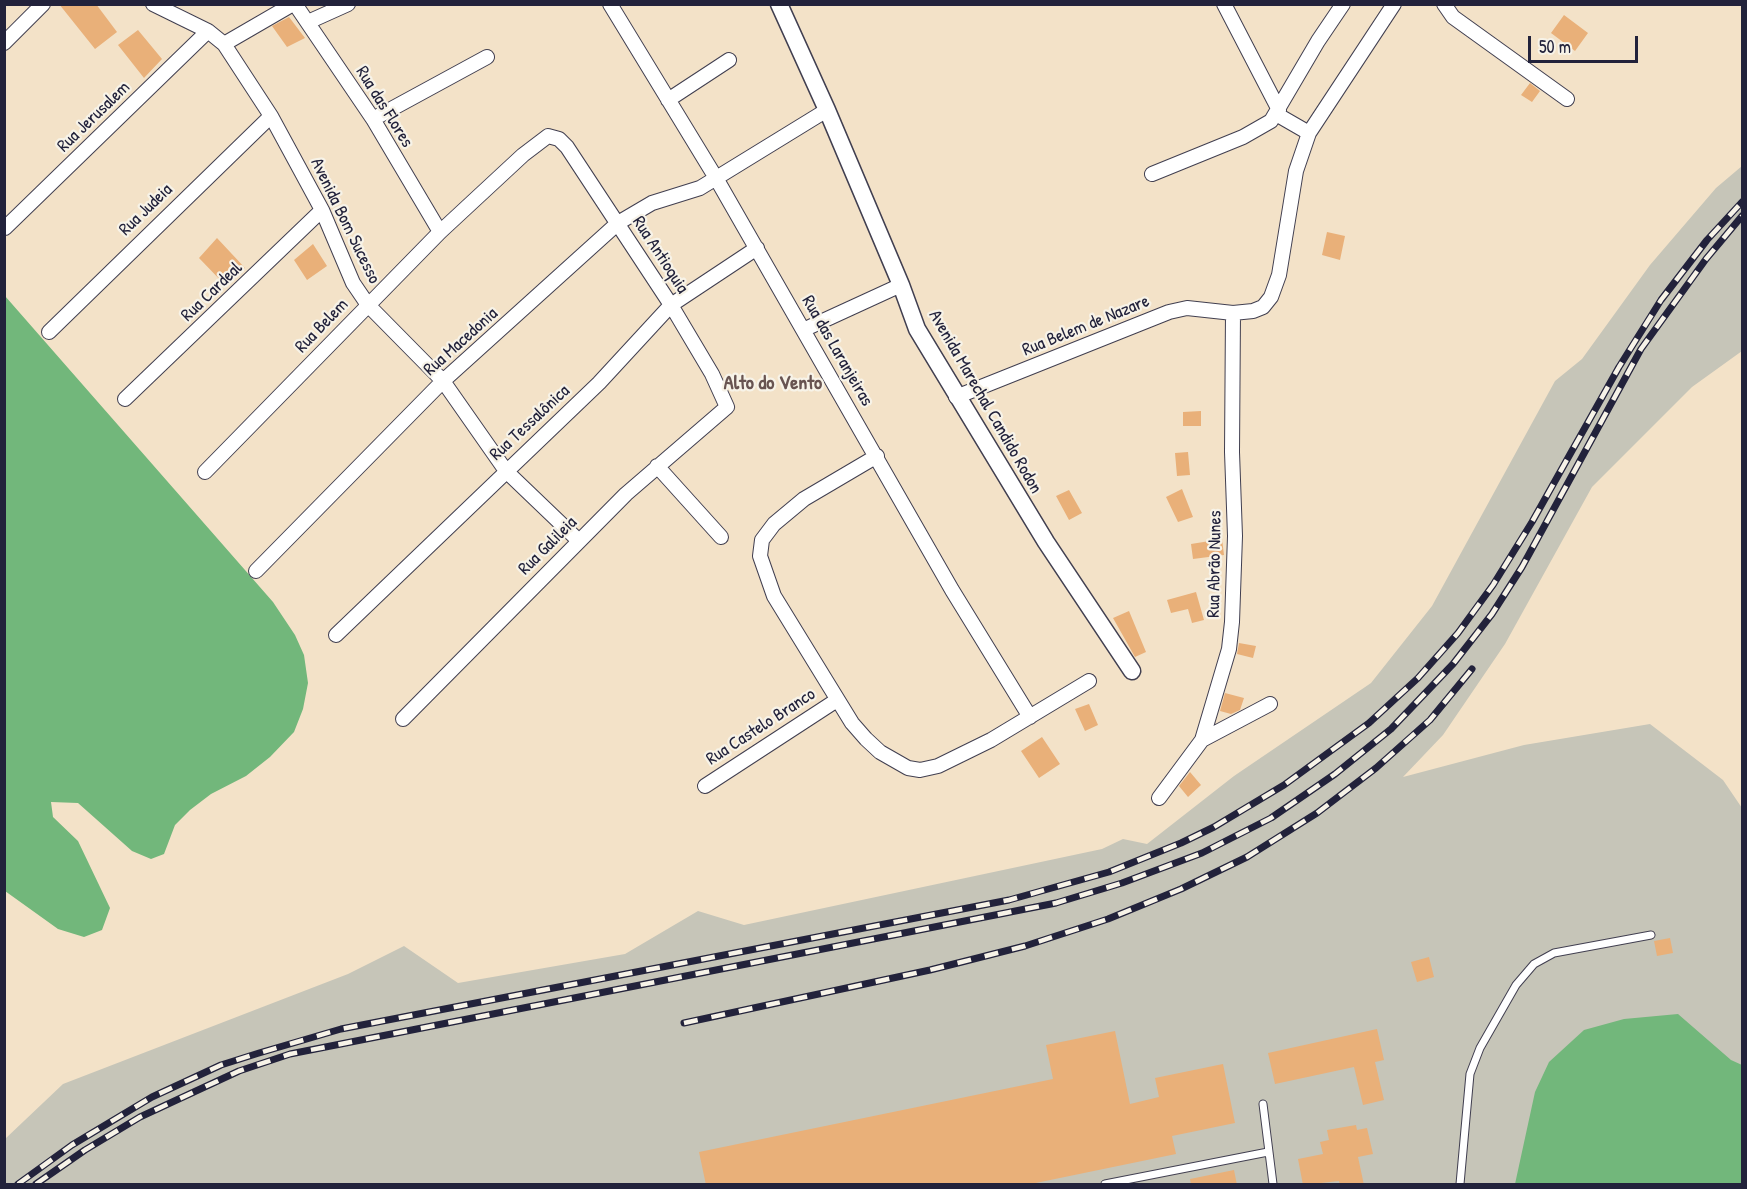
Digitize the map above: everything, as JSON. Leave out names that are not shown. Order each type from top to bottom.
[{"type":"street","points":[[4,43],[43,4]]},
{"type":"street","name":"Avenida Bom Sucesso","points":[[153,4],[208,31],[224,44],[271,116],[322,210],[353,283],[368,305],[443,381],[506,471],[578,540]]},
{"type":"street","points":[[224,44],[294,4]]},
{"type":"street","name":"Rua das Flores","points":[[294,4],[373,119],[440,232]]},
{"type":"street","points":[[308,22],[348,4]]},
{"type":"street","name":"Rua das Laranjeiras","points":[[610,4],[757,248],[946,581],[1030,717]]},
{"type":"street","name":"Avenida Marechal Candido Rodon","points":[[779,4],[827,110],[901,285],[917,329],[956,397],[1046,542],[1132,671]]},
{"type":"street","points":[[1224,4],[1277,112],[1309,134]]},
{"type":"street","points":[[1152,174],[1262,128],[1277,112],[1318,41],[1343,4]]},
{"type":"street","name":"Rua Belem de Nazare","points":[[956,397],[1169,312],[1187,308],[1233,313],[1253,311],[1263,307],[1271,297],[1279,275],[1296,171],[1309,134],[1394,4]]},
{"type":"street","points":[[1444,4],[1453,17],[1567,99]]},
{"type":"street","name":"Rua Jerusalem","points":[[5,228],[208,31]]},
{"type":"street","points":[[373,119],[487,57]]},
{"type":"street","points":[[668,100],[729,60]]},
{"type":"street","name":"Rua Macedonia","points":[[256,571],[443,381],[618,223],[652,203],[688,194],[827,110]]},
{"type":"street","name":"Rua Judeia","points":[[49,332],[271,116]]},
{"type":"street","name":"Rua Belem","points":[[205,472],[440,232],[548,136]]},
{"type":"street","name":"Rua Antioquia","points":[[548,136],[559,139],[567,147],[618,223],[712,374],[727,407]]},
{"type":"street","name":"Rua Cardeal","points":[[125,399],[322,210]]},
{"type":"street","name":"Rua Tessalônica","points":[[336,635],[599,383],[671,305],[757,248]]},
{"type":"street","points":[[803,330],[901,285]]},
{"type":"street","name":"Rua Abrão Nunes","points":[[1159,798],[1202,740],[1222,676],[1232,622],[1235,537],[1232,452],[1233,313]]},
{"type":"street","name":"Rua Galileia","points":[[403,719],[578,540],[657,466],[714,421],[727,407]]},
{"type":"street","name":"Rua Castelo Branco","points":[[877,456],[804,499],[774,524],[762,540],[760,556],[774,596],[837,700],[866,739],[896,763],[920,770],[938,766],[1030,717]]},
{"type":"street","points":[[657,466],[721,537]]},
{"type":"street","points":[[1030,717],[1089,681]]},
{"type":"street","name":"Rua Castelo Branco","points":[[705,786],[837,700]]},
{"type":"street","points":[[1202,740],[1269,704]]},
{"type":"lane","points":[[1460,1185],[1470,1074],[1480,1048],[1516,986],[1534,964],[1554,953],[1651,935]]},
{"type":"lane","points":[[1263,1104],[1273,1185]]},
{"type":"lane","points":[[1105,1185],[1268,1152]]},
{"type":"shaded area","points":[[1742,166],[1742,351],[1692,387],[1592,487],[1505,644],[1443,735],[1403,777],[1524,745],[1650,724],[1723,780],[1742,808],[1742,1184],[5,1184],[5,1139],[63,1084],[348,974],[404,946],[458,983],[625,954],[698,911],[744,925],[1102,849],[1123,839],[1147,844],[1234,776],[1371,683],[1432,606],[1555,381],[1582,359],[1650,265],[1716,188]]},
{"type":"green space","points":[[5,296],[273,602],[295,635],[304,655],[308,683],[303,709],[294,732],[270,757],[246,776],[211,794],[190,810],[175,825],[164,854],[151,859],[132,851],[78,803],[51,802],[53,817],[78,841],[110,908],[102,930],[84,937],[58,929],[5,891]]},
{"type":"green space","points":[[1678,1014],[1731,1060],[1742,1065],[1742,1184],[1515,1184],[1535,1092],[1549,1062],[1584,1030],[1624,1019]]},
{"type":"building","points":[[59,4],[96,4],[117,32],[95,49]]},
{"type":"building","points":[[1564,15],[1588,33],[1575,51],[1551,33]]},
{"type":"building","points":[[289,17],[305,38],[287,47],[272,26]]},
{"type":"building","points":[[138,30],[162,59],[144,78],[118,45]]},
{"type":"building","points":[[1530,83],[1540,91],[1532,102],[1521,95]]},
{"type":"building","points":[[1327,232],[1345,236],[1340,260],[1322,255]]},
{"type":"building","points":[[217,238],[245,268],[226,286],[199,258]]},
{"type":"building","points":[[313,244],[327,266],[307,280],[294,260]]},
{"type":"building","points":[[1201,411],[1201,426],[1183,426],[1183,412]]},
{"type":"building","points":[[1188,452],[1190,475],[1177,476],[1175,453]]},
{"type":"building","points":[[1182,489],[1193,517],[1178,522],[1166,497]]},
{"type":"building","points":[[1069,490],[1082,513],[1069,520],[1056,496]]},
{"type":"building","points":[[1222,539],[1224,555],[1193,559],[1191,544]]},
{"type":"building","points":[[1196,592],[1204,620],[1192,623],[1188,609],[1171,613],[1167,600]]},
{"type":"building","points":[[1129,611],[1146,652],[1135,657],[1113,618]]},
{"type":"building","points":[[1239,643],[1256,646],[1253,658],[1237,654]]},
{"type":"building","points":[[1225,693],[1244,698],[1240,710],[1231,714],[1220,711]]},
{"type":"building","points":[[1089,704],[1098,725],[1085,731],[1075,709]]},
{"type":"building","points":[[1042,737],[1060,764],[1039,778],[1021,751]]},
{"type":"building","points":[[1190,772],[1201,785],[1188,797],[1179,786]]},
{"type":"building","points":[[1670,938],[1673,953],[1657,956],[1654,941]]},
{"type":"building","points":[[1429,957],[1434,977],[1417,982],[1411,962]]},
{"type":"building","points":[[1377,1029],[1384,1060],[1375,1062],[1384,1100],[1363,1105],[1354,1067],[1275,1084],[1268,1053]]},
{"type":"building","points":[[1115,1031],[1130,1104],[1159,1097],[1155,1078],[1223,1064],[1235,1123],[1172,1136],[1176,1154],[1026,1185],[706,1185],[699,1152],[1053,1079],[1046,1045]]},
{"type":"building","points":[[1356,1125],[1357,1130],[1367,1128],[1373,1154],[1358,1157],[1364,1185],[1340,1185],[1339,1181],[1303,1185],[1298,1159],[1323,1154],[1320,1142],[1329,1140],[1327,1130]]},
{"type":"building","points":[[1234,1170],[1237,1185],[1191,1185],[1190,1179]]},
{"type":"railway","points":[[18,1184],[72,1145],[152,1097],[221,1065],[259,1053],[341,1029],[1009,900],[1109,872],[1214,827],[1284,785],[1369,723],[1418,678],[1458,633],[1493,585],[1532,522],[1619,367],[1661,300],[1707,240],[1742,202]]},
{"type":"railway","points":[[36,1184],[85,1150],[140,1117],[239,1071],[290,1054],[1056,903],[1122,883],[1202,853],[1271,818],[1335,774],[1391,729],[1453,664],[1492,614],[1522,567],[1641,349],[1706,259],[1742,216]]},
{"type":"railway","points":[[684,1023],[930,970],[1025,946],[1108,919],[1181,889],[1247,857],[1317,813],[1376,768],[1430,720],[1472,669]]},
{"type":"district","name":"Alto do Vento","points":[[773,384]]}]
